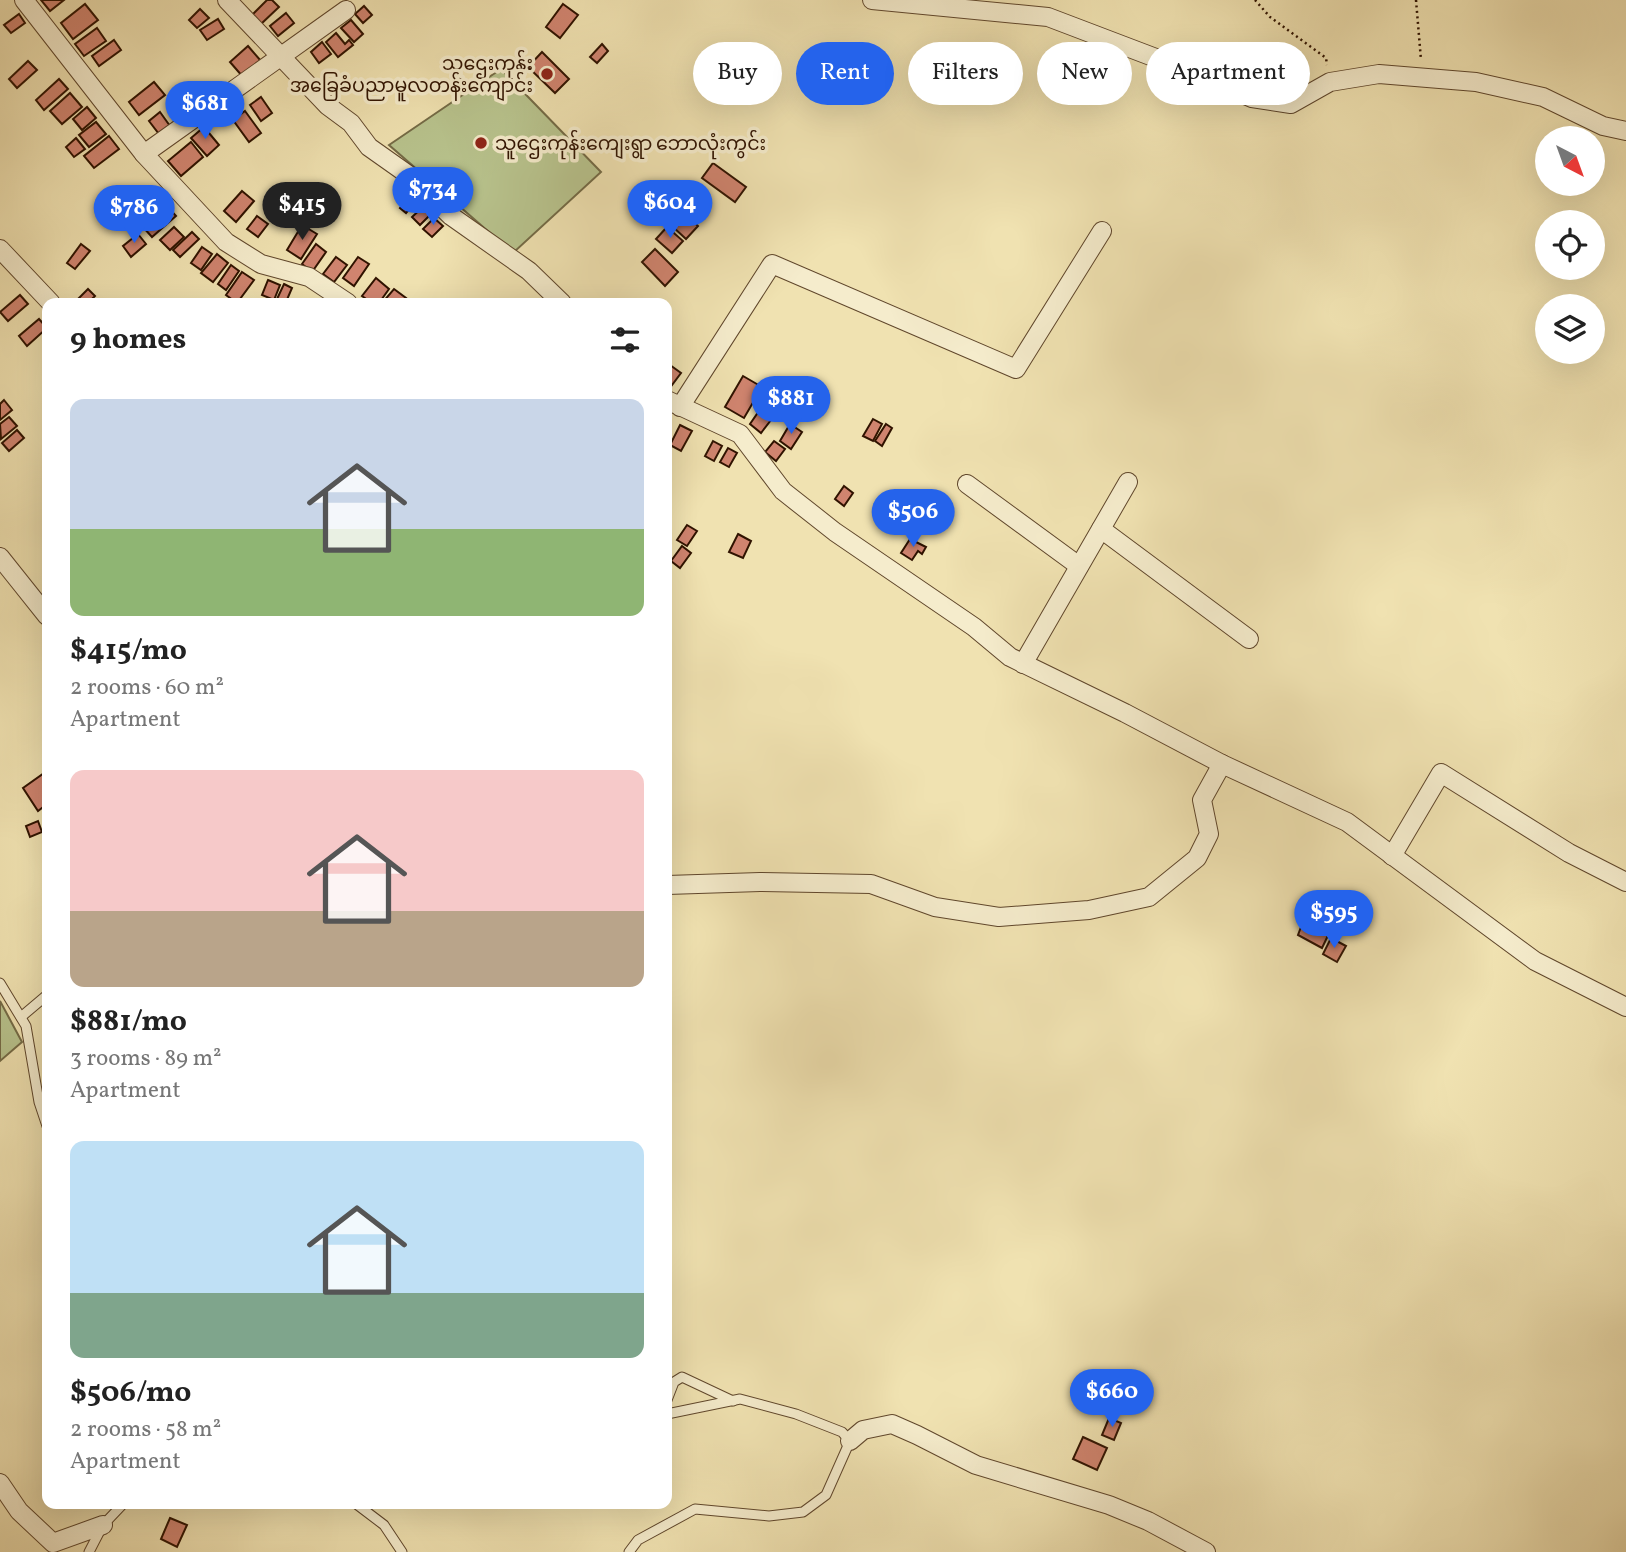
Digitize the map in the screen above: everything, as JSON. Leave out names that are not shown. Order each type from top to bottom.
[{"type":"street","points":[[24,0],[144,155],[226,242],[261,264],[309,277],[340,298]]},
{"type":"street","points":[[227,0],[328,106],[351,123],[369,146],[410,176],[451,216],[529,271],[557,298]]},
{"type":"street","points":[[872,0],[1048,17],[1190,71],[1251,98],[1291,104],[1330,82],[1379,74],[1476,82],[1543,97],[1603,126],[1626,131]]},
{"type":"street","points":[[144,155],[346,10]]},
{"type":"street","points":[[1102,231],[1016,369],[772,264],[673,403],[740,434],[783,491],[835,532],[974,627],[1010,657],[1222,764],[1347,822],[1535,961],[1626,1007]]},
{"type":"street","points":[[0,249],[46,298]]},
{"type":"street","points":[[1023,664],[1128,482]]},
{"type":"street","points":[[967,484],[1079,566]]},
{"type":"street","points":[[1101,529],[1249,639]]},
{"type":"street","points":[[0,557],[42,610]]},
{"type":"street","points":[[672,885],[760,882],[871,884],[935,907],[999,917],[1089,910],[1149,897],[1197,858],[1209,834],[1202,800],[1222,764]]},
{"type":"street","points":[[1392,856],[1441,772],[1569,853],[1626,882]]},
{"type":"street","points":[[850,1441],[863,1430],[892,1424],[976,1465],[1122,1510],[1206,1552]]},
{"type":"street","points":[[0,1483],[19,1511],[53,1543],[103,1525]]},
{"type":"lane","points":[[0,983],[26,1026],[42,1111]]},
{"type":"lane","points":[[21,1017],[42,999]]},
{"type":"lane","points":[[35,1074],[42,1077]]},
{"type":"lane","points":[[672,1387],[674,1382],[682,1377],[733,1401]]},
{"type":"lane","points":[[629,1552],[638,1541],[695,1509],[769,1516],[803,1512],[826,1495],[850,1441],[842,1432],[796,1414],[740,1399],[672,1412]]},
{"type":"lane","points":[[89,1552],[103,1525],[118,1509]]},
{"type":"lane","points":[[363,1509],[384,1525],[402,1552]]},
{"type":"path","points":[[1255,0],[1270,17],[1326,58],[1330,82]]},
{"type":"path","points":[[1416,0],[1422,78]]},
{"type":"green space","points":[[501,69],[601,172],[513,253],[389,145]]},
{"type":"green space","points":[[0,1001],[22,1042],[0,1061]]},
{"type":"building","points":[[41,0],[64,0],[50,11]]},
{"type":"building","points":[[267,0],[272,0],[279,7],[261,24],[252,15]]},
{"type":"building","points":[[85,4],[98,20],[73,39],[61,23]]},
{"type":"building","points":[[563,4],[578,15],[560,38],[546,27]]},
{"type":"building","points":[[364,6],[372,15],[363,23],[355,14]]},
{"type":"building","points":[[200,9],[209,18],[197,28],[189,20]]},
{"type":"building","points":[[286,13],[294,23],[278,36],[270,26]]},
{"type":"building","points":[[19,14],[25,23],[11,33],[4,25]]},
{"type":"building","points":[[218,19],[224,29],[207,40],[200,30]]},
{"type":"building","points":[[351,20],[363,34],[354,42],[341,28]]},
{"type":"building","points":[[97,28],[106,41],[84,56],[75,44]]},
{"type":"building","points":[[336,33],[345,44],[349,40],[353,45],[338,57],[326,42]]},
{"type":"building","points":[[114,40],[121,50],[99,66],[92,56]]},
{"type":"building","points":[[322,42],[331,54],[319,63],[311,52]]},
{"type":"building","points":[[602,44],[608,51],[597,63],[590,57]]},
{"type":"building","points":[[248,46],[261,61],[243,77],[230,62]]},
{"type":"building","points":[[542,52],[569,79],[555,93],[528,67]]},
{"type":"building","points":[[28,61],[37,70],[17,88],[9,79]]},
{"type":"building","points":[[59,79],[68,89],[44,110],[36,100]]},
{"type":"building","points":[[154,82],[165,95],[139,115],[129,102]]},
{"type":"building","points":[[189,85],[203,102],[190,112],[176,95]]},
{"type":"building","points":[[70,93],[82,107],[62,124],[50,111]]},
{"type":"building","points":[[261,97],[272,113],[261,121],[250,105]]},
{"type":"building","points":[[87,107],[96,118],[82,130],[73,119]]},
{"type":"building","points":[[245,111],[261,133],[249,142],[233,120]]},
{"type":"building","points":[[160,112],[170,126],[159,134],[149,121]]},
{"type":"building","points":[[96,122],[106,134],[89,147],[79,135]]},
{"type":"building","points":[[204,127],[219,145],[207,156],[191,138]]},
{"type":"building","points":[[109,136],[119,149],[94,168],[84,156]]},
{"type":"building","points":[[76,138],[85,149],[74,157],[66,147]]},
{"type":"building","points":[[191,142],[203,157],[181,176],[168,161]]},
{"type":"building","points":[[713,163],[746,187],[735,202],[702,178]]},
{"type":"building","points":[[153,191],[160,200],[144,213],[137,205]]},
{"type":"building","points":[[242,191],[254,201],[236,222],[224,211]]},
{"type":"building","points":[[678,194],[690,206],[682,214],[670,201]]},
{"type":"building","points":[[410,195],[417,200],[406,213],[400,208]]},
{"type":"building","points":[[166,205],[176,216],[152,237],[143,227]]},
{"type":"building","points":[[425,205],[432,213],[420,225],[412,217]]},
{"type":"building","points":[[684,213],[698,226],[686,239],[672,226]]},
{"type":"building","points":[[257,216],[268,224],[258,237],[247,229]]},
{"type":"building","points":[[434,218],[443,226],[432,237],[423,229]]},
{"type":"building","points":[[302,225],[317,234],[301,259],[287,250]]},
{"type":"building","points":[[174,227],[184,237],[170,250],[160,240]]},
{"type":"building","points":[[667,227],[683,241],[672,253],[656,239]]},
{"type":"building","points":[[192,232],[199,239],[180,257],[173,250]]},
{"type":"building","points":[[138,234],[146,244],[131,257],[123,246]]},
{"type":"building","points":[[81,244],[90,251],[75,269],[67,263]]},
{"type":"building","points":[[316,244],[326,252],[312,272],[302,264]]},
{"type":"building","points":[[202,247],[212,254],[201,270],[191,263]]},
{"type":"building","points":[[655,249],[678,272],[665,286],[642,262]]},
{"type":"building","points":[[217,254],[228,263],[213,282],[201,273]]},
{"type":"building","points":[[336,257],[347,265],[334,282],[323,274]]},
{"type":"building","points":[[358,257],[369,264],[354,286],[343,278]]},
{"type":"building","points":[[231,265],[239,271],[226,290],[218,284]]},
{"type":"building","points":[[242,272],[254,280],[241,298],[230,298],[226,295]]},
{"type":"building","points":[[376,278],[389,289],[383,298],[362,296]]},
{"type":"building","points":[[268,280],[280,285],[275,298],[262,295]]},
{"type":"building","points":[[284,284],[292,288],[288,298],[277,298]]},
{"type":"building","points":[[88,289],[95,296],[93,298],[79,298]]},
{"type":"building","points":[[394,289],[406,298],[386,298]]},
{"type":"building","points":[[20,295],[28,304],[8,321],[0,312]]},
{"type":"building","points":[[39,319],[42,322],[42,332],[27,346],[19,336]]},
{"type":"building","points":[[672,366],[681,373],[672,385]]},
{"type":"building","points":[[743,376],[762,387],[744,418],[725,407]]},
{"type":"building","points":[[4,400],[12,410],[0,420],[0,404]]},
{"type":"building","points":[[759,411],[771,420],[761,433],[750,424]]},
{"type":"building","points":[[9,417],[17,426],[1,439],[0,424]]},
{"type":"building","points":[[873,419],[882,424],[873,441],[863,436]]},
{"type":"building","points":[[790,424],[802,432],[791,449],[780,441]]},
{"type":"building","points":[[886,424],[892,428],[882,446],[875,441]]},
{"type":"building","points":[[680,425],[692,431],[681,451],[672,446]]},
{"type":"building","points":[[17,430],[24,438],[9,451],[2,443]]},
{"type":"building","points":[[713,441],[722,446],[714,461],[705,456]]},
{"type":"building","points":[[774,441],[785,449],[776,461],[765,452]]},
{"type":"building","points":[[728,448],[737,453],[729,467],[720,462]]},
{"type":"building","points":[[844,486],[853,493],[844,506],[835,499]]},
{"type":"building","points":[[687,525],[697,531],[687,546],[677,540]]},
{"type":"building","points":[[738,534],[751,541],[743,558],[729,552]]},
{"type":"building","points":[[910,539],[926,547],[922,554],[918,551],[912,560],[901,553]]},
{"type":"building","points":[[682,546],[691,553],[680,568],[672,560]]},
{"type":"building","points":[[42,775],[42,808],[38,811],[23,788]]},
{"type":"building","points":[[38,821],[42,832],[30,837],[26,826]]},
{"type":"building","points":[[1317,918],[1333,925],[1322,948],[1298,935],[1301,927],[1311,931]]},
{"type":"building","points":[[1331,938],[1346,946],[1337,962],[1323,954]]},
{"type":"building","points":[[1109,1418],[1121,1423],[1114,1440],[1102,1435]]},
{"type":"building","points":[[1083,1437],[1107,1448],[1097,1470],[1073,1459]]},
{"type":"building","points":[[170,1518],[187,1525],[177,1547],[161,1539]]},
{"type":"place","name":"သူဌေးကုန်း အခြေခံပညာမူလတန်းကျောင်း","points":[[547,74]]},
{"type":"place","name":"သူဌေးကုန်းကျေးရွာ ဘောလုံးကွင်း","points":[[481,143]]}]
